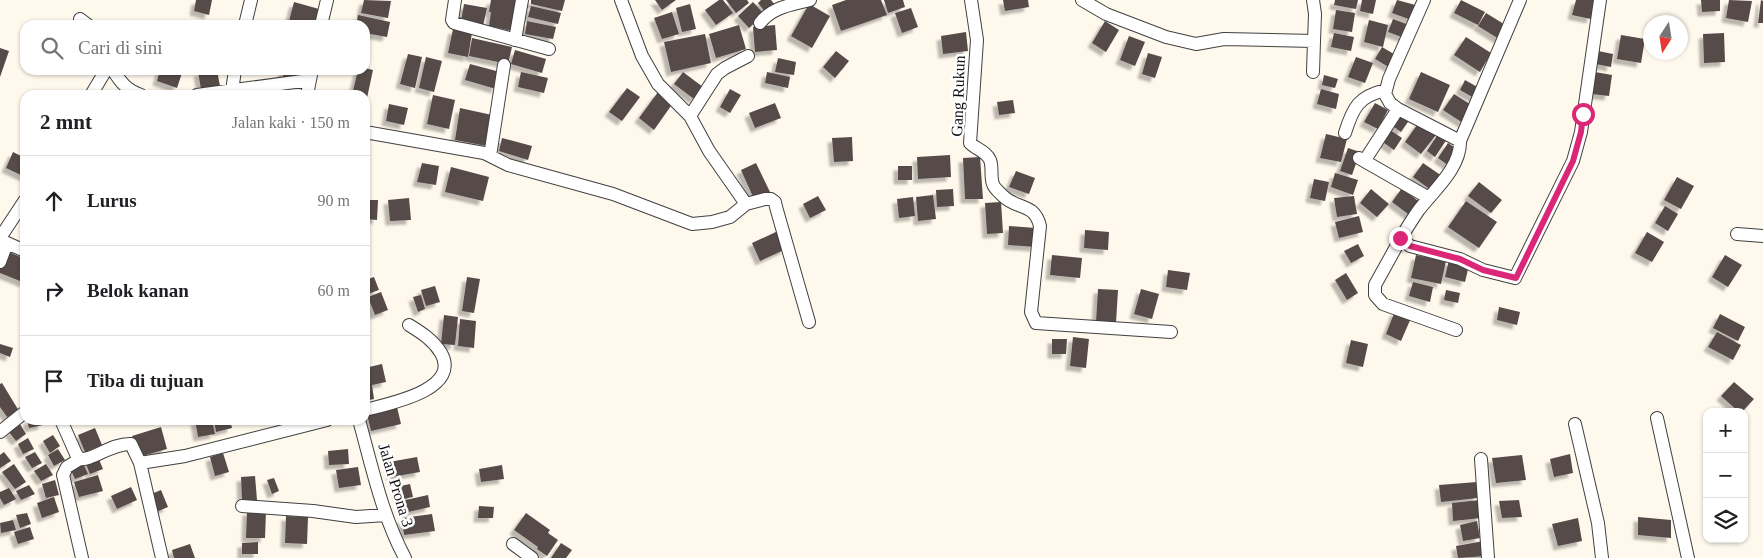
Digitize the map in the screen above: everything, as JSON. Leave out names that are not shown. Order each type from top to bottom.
[{"type":"street","points":[[246,20],[251,0]]},
{"type":"street","points":[[323,20],[327,0]]},
{"type":"street","points":[[455,0],[452,20],[454,23],[549,49]]},
{"type":"street","points":[[515,40],[522,0]]},
{"type":"street","points":[[621,0],[642,56],[658,84],[690,116],[709,150],[746,204]]},
{"type":"street","points":[[760,23],[766,15],[779,8],[810,0]]},
{"type":"street","name":"Gang Rukun","points":[[971,0],[976,40],[970,143],[976,149],[986,154],[990,160],[993,184],[1005,198],[1032,210],[1038,216],[1040,226],[1031,312],[1036,323],[1171,332]]},
{"type":"street","points":[[1082,0],[1106,14],[1166,37],[1196,44],[1224,39],[1314,41]]},
{"type":"street","points":[[1313,0],[1315,14],[1313,72]]},
{"type":"street","points":[[1424,0],[1389,79],[1385,94],[1390,103],[1398,109],[1460,141]]},
{"type":"street","points":[[1456,330],[1383,304],[1375,295],[1375,285],[1400,238],[1453,166],[1460,150],[1460,141],[1520,0]]},
{"type":"street","points":[[1400,238],[1410,246],[1460,259],[1483,270],[1516,278],[1573,161],[1581,132],[1600,0]]},
{"type":"street","points":[[690,116],[717,74],[748,56]]},
{"type":"street","points":[[490,156],[504,65]]},
{"type":"street","points":[[94,90],[103,75]]},
{"type":"street","points":[[116,75],[123,86],[129,90]]},
{"type":"street","points":[[232,90],[235,75]]},
{"type":"street","points":[[237,90],[311,75],[308,90]]},
{"type":"street","points":[[1345,133],[1349,120],[1362,99],[1372,93],[1386,90]]},
{"type":"street","points":[[1398,109],[1362,159],[1429,198]]},
{"type":"street","points":[[370,133],[484,153],[508,166],[613,194],[692,224],[712,222],[730,217],[746,204],[771,199],[775,202],[809,322]]},
{"type":"street","points":[[0,262],[2,240],[20,209]]},
{"type":"street","points":[[1737,234],[1763,236]]},
{"type":"street","points":[[2,240],[20,249]]},
{"type":"street","points":[[370,409],[412,397],[428,389],[437,382],[443,373],[445,360],[437,347],[424,334],[409,326]]},
{"type":"street","points":[[0,432],[20,416]]},
{"type":"street","points":[[1657,418],[1688,558]]},
{"type":"street","points":[[1575,424],[1598,523],[1602,558]]},
{"type":"street","points":[[63,425],[80,459]]},
{"type":"street","points":[[140,463],[185,456],[307,425]]},
{"type":"street","name":"Jalan Prona 3","points":[[360,425],[386,515],[396,542],[405,558]]},
{"type":"street","points":[[82,558],[63,475],[67,467],[80,459],[86,459],[124,444],[131,444],[140,463],[162,558]]},
{"type":"street","points":[[1481,459],[1488,558]]},
{"type":"street","points":[[242,506],[313,511],[356,517],[386,515]]},
{"type":"street","points":[[513,544],[532,558]]},
{"type":"building","points":[[196,0],[212,0],[209,15],[194,11]]},
{"type":"building","points":[[364,0],[391,1],[388,18],[361,13]]},
{"type":"building","points":[[491,0],[517,0],[512,31],[489,26]]},
{"type":"building","points":[[531,0],[565,0],[562,11],[531,4]]},
{"type":"building","points":[[655,0],[676,0],[662,10]]},
{"type":"building","points":[[719,0],[723,0],[733,13],[716,25],[705,10]]},
{"type":"building","points":[[726,0],[747,0],[749,3],[736,13]]},
{"type":"building","points":[[761,0],[771,0],[775,5],[766,13],[758,3]]},
{"type":"building","points":[[846,0],[881,0],[887,15],[841,31],[832,5]]},
{"type":"building","points":[[884,0],[903,0],[905,7],[888,13]]},
{"type":"building","points":[[1003,0],[1028,0],[1029,7],[1005,11]]},
{"type":"building","points":[[1335,0],[1358,0],[1356,9],[1334,5]]},
{"type":"building","points":[[1362,0],[1376,0],[1373,14],[1360,11]]},
{"type":"building","points":[[1397,0],[1419,6],[1414,21],[1392,13]]},
{"type":"building","points":[[1461,0],[1485,12],[1478,25],[1454,13]]},
{"type":"building","points":[[1576,0],[1596,0],[1591,19],[1572,15]]},
{"type":"building","points":[[1701,0],[1720,0],[1720,11],[1702,12]]},
{"type":"building","points":[[1729,0],[1752,1],[1748,22],[1726,18]]},
{"type":"building","points":[[1761,0],[1763,1],[1763,23],[1758,23]]},
{"type":"building","points":[[294,2],[319,9],[316,20],[289,20]]},
{"type":"building","points":[[753,2],[764,14],[749,28],[738,16]]},
{"type":"building","points":[[464,4],[487,8],[483,26],[461,21]]},
{"type":"building","points":[[690,4],[696,29],[682,32],[676,8]]},
{"type":"building","points":[[809,4],[830,16],[812,48],[791,36]]},
{"type":"building","points":[[531,6],[561,13],[558,24],[528,17]]},
{"type":"building","points":[[911,8],[918,27],[902,33],[895,13]]},
{"type":"building","points":[[1336,10],[1355,13],[1352,32],[1333,29]]},
{"type":"building","points":[[672,12],[679,34],[662,39],[654,18]]},
{"type":"building","points":[[1486,13],[1507,26],[1499,39],[1478,26]]},
{"type":"building","points":[[358,15],[390,22],[387,37],[370,34],[370,20],[357,20]]},
{"type":"building","points":[[1393,19],[1412,26],[1407,39],[1388,32]]},
{"type":"building","points":[[1369,20],[1388,25],[1383,47],[1364,42]]},
{"type":"building","points":[[527,21],[556,27],[553,39],[525,34]]},
{"type":"building","points":[[1105,21],[1119,30],[1106,52],[1092,43]]},
{"type":"building","points":[[739,25],[746,49],[716,58],[709,34]]},
{"type":"building","points":[[775,25],[777,50],[755,52],[753,27]]},
{"type":"building","points":[[453,29],[472,33],[468,57],[448,53]]},
{"type":"building","points":[[966,32],[968,51],[943,54],[941,36]]},
{"type":"building","points":[[1334,33],[1354,37],[1351,51],[1331,47]]},
{"type":"building","points":[[1724,33],[1725,62],[1704,63],[1703,34]]},
{"type":"building","points":[[705,34],[711,63],[671,72],[664,42]]},
{"type":"building","points":[[1621,35],[1643,39],[1641,63],[1617,59]]},
{"type":"building","points":[[1129,36],[1145,42],[1135,66],[1120,60]]},
{"type":"building","points":[[1466,37],[1491,53],[1480,72],[1454,55]]},
{"type":"building","points":[[472,38],[512,47],[508,64],[469,56]]},
{"type":"building","points":[[1382,47],[1399,57],[1392,69],[1375,59]]},
{"type":"building","points":[[0,48],[9,51],[0,77]]},
{"type":"building","points":[[515,50],[546,59],[542,73],[511,64]]},
{"type":"building","points":[[836,51],[849,61],[835,78],[823,67]]},
{"type":"building","points":[[1598,51],[1613,54],[1611,67],[1596,64]]},
{"type":"building","points":[[1148,53],[1162,57],[1155,78],[1142,74]]},
{"type":"building","points":[[408,54],[422,57],[415,88],[400,84]]},
{"type":"building","points":[[426,57],[442,61],[434,92],[419,88]]},
{"type":"building","points":[[1356,57],[1373,63],[1365,83],[1348,77]]},
{"type":"building","points":[[778,58],[796,62],[794,75],[775,72]]},
{"type":"building","points":[[470,64],[500,72],[496,89],[465,80]]},
{"type":"building","points":[[370,69],[373,70],[369,90],[353,90],[357,75],[370,75]]},
{"type":"building","points":[[521,72],[548,78],[544,93],[518,87]]},
{"type":"building","points":[[683,72],[703,87],[694,99],[674,84]]},
{"type":"building","points":[[767,72],[790,77],[788,88],[765,83]]},
{"type":"building","points":[[1421,72],[1450,85],[1438,112],[1409,99]]},
{"type":"building","points":[[1595,72],[1612,75],[1609,96],[1592,94]]},
{"type":"building","points":[[159,75],[181,75],[177,88],[157,81]]},
{"type":"building","points":[[199,75],[218,75],[220,86],[201,89]]},
{"type":"building","points":[[283,75],[306,75],[306,76],[284,80]]},
{"type":"building","points":[[1324,75],[1338,79],[1335,88],[1322,85]]},
{"type":"building","points":[[1465,80],[1481,89],[1476,99],[1460,90]]},
{"type":"building","points":[[627,88],[640,97],[622,121],[609,112]]},
{"type":"building","points":[[730,89],[741,95],[730,113],[720,107]]},
{"type":"building","points":[[1321,89],[1339,94],[1336,109],[1317,104]]},
{"type":"building","points":[[658,92],[673,103],[654,130],[639,118]]},
{"type":"building","points":[[1454,94],[1473,106],[1463,123],[1443,110]]},
{"type":"building","points":[[433,95],[455,100],[449,129],[427,124]]},
{"type":"building","points":[[1013,100],[1015,113],[999,115],[997,102]]},
{"type":"building","points":[[775,103],[781,118],[755,128],[749,113]]},
{"type":"building","points":[[1375,103],[1388,110],[1378,129],[1364,122]]},
{"type":"building","points":[[389,104],[408,108],[404,125],[386,121]]},
{"type":"building","points":[[460,108],[492,115],[487,146],[455,140]]},
{"type":"building","points":[[1398,111],[1410,119],[1401,132],[1390,124]]},
{"type":"building","points":[[1419,122],[1436,135],[1421,154],[1405,142]]},
{"type":"building","points":[[1387,128],[1402,138],[1394,150],[1380,140]]},
{"type":"building","points":[[1326,134],[1347,139],[1341,162],[1320,158]]},
{"type":"building","points":[[1438,134],[1447,139],[1435,157],[1427,151]]},
{"type":"building","points":[[852,137],[853,161],[834,162],[832,138]]},
{"type":"building","points":[[502,138],[532,146],[528,160],[499,151]]},
{"type":"building","points":[[1448,143],[1460,151],[1449,166],[1438,158]]},
{"type":"building","points":[[1348,148],[1360,152],[1352,175],[1340,171]]},
{"type":"building","points":[[13,152],[20,156],[20,175],[6,168]]},
{"type":"building","points":[[950,155],[951,177],[918,179],[917,157]]},
{"type":"building","points":[[980,157],[983,199],[965,199],[963,158]]},
{"type":"building","points":[[422,163],[439,166],[436,185],[417,182]]},
{"type":"building","points":[[756,163],[770,192],[754,199],[741,170]]},
{"type":"building","points":[[1423,163],[1442,176],[1431,190],[1413,177]]},
{"type":"building","points":[[898,166],[912,166],[912,180],[898,180]]},
{"type":"building","points":[[451,167],[489,177],[483,201],[445,192]]},
{"type":"building","points":[[1016,171],[1035,178],[1029,194],[1009,187]]},
{"type":"building","points":[[1335,173],[1358,180],[1353,195],[1331,187]]},
{"type":"building","points":[[1677,177],[1694,186],[1681,209],[1664,200]]},
{"type":"building","points":[[1314,179],[1329,182],[1325,201],[1310,198]]},
{"type":"building","points":[[1479,182],[1502,200],[1491,213],[1468,196]]},
{"type":"building","points":[[1402,188],[1422,204],[1412,217],[1392,202]]},
{"type":"building","points":[[953,189],[954,206],[937,207],[936,190]]},
{"type":"building","points":[[1371,189],[1389,204],[1377,217],[1360,203]]},
{"type":"building","points":[[933,195],[936,219],[918,221],[916,197]]},
{"type":"building","points":[[818,196],[826,210],[810,218],[803,204]]},
{"type":"building","points":[[1354,196],[1357,214],[1337,217],[1334,198]]},
{"type":"building","points":[[913,197],[915,216],[899,218],[897,199]]},
{"type":"building","points":[[409,198],[411,220],[390,221],[388,200]]},
{"type":"building","points":[[370,200],[378,200],[377,220],[370,219]]},
{"type":"building","points":[[1466,201],[1497,222],[1479,248],[1448,227]]},
{"type":"building","points":[[1001,202],[1003,233],[987,234],[985,203]]},
{"type":"building","points":[[1665,206],[1678,214],[1668,231],[1655,223]]},
{"type":"building","points":[[1359,216],[1363,232],[1339,238],[1335,222]]},
{"type":"building","points":[[1009,226],[1036,228],[1035,247],[1008,245]]},
{"type":"building","points":[[1085,230],[1109,232],[1108,250],[1084,248]]},
{"type":"building","points":[[778,231],[786,249],[760,261],[752,243]]},
{"type":"building","points":[[1647,232],[1664,242],[1652,262],[1635,253]]},
{"type":"building","points":[[1358,244],[1364,256],[1351,263],[1344,251]]},
{"type":"building","points":[[7,251],[20,257],[20,281],[0,273],[0,268]]},
{"type":"building","points":[[1052,255],[1082,258],[1080,278],[1050,275]]},
{"type":"building","points":[[1416,255],[1446,261],[1441,284],[1411,278]]},
{"type":"building","points":[[1725,255],[1742,265],[1728,287],[1712,277]]},
{"type":"building","points":[[1449,260],[1469,265],[1465,282],[1445,277]]},
{"type":"building","points":[[1168,270],[1190,273],[1187,290],[1166,287]]},
{"type":"building","points":[[1346,273],[1358,293],[1347,300],[1335,280]]},
{"type":"building","points":[[374,277],[379,290],[370,293],[370,278]]},
{"type":"building","points":[[467,277],[480,279],[474,313],[462,311]]},
{"type":"building","points":[[1413,282],[1433,287],[1430,302],[1409,296]]},
{"type":"building","points":[[435,286],[440,302],[426,306],[421,290]]},
{"type":"building","points":[[1098,289],[1118,290],[1116,323],[1096,322]]},
{"type":"building","points":[[1141,289],[1159,294],[1152,319],[1134,314]]},
{"type":"building","points":[[1446,290],[1460,293],[1458,303],[1444,300]]},
{"type":"building","points":[[381,292],[388,310],[375,315],[370,302],[370,296]]},
{"type":"building","points":[[421,295],[425,309],[418,312],[413,297]]},
{"type":"building","points":[[1499,307],[1520,312],[1517,325],[1497,320]]},
{"type":"building","points":[[1395,311],[1411,318],[1401,341],[1386,334]]},
{"type":"building","points":[[1720,314],[1745,327],[1738,341],[1713,328]]},
{"type":"building","points":[[444,315],[458,317],[455,345],[441,344]]},
{"type":"building","points":[[460,319],[476,321],[474,348],[458,346]]},
{"type":"building","points":[[1717,332],[1741,345],[1733,360],[1708,347]]},
{"type":"building","points":[[1073,337],[1089,339],[1086,368],[1070,366]]},
{"type":"building","points":[[1052,339],[1067,339],[1066,354],[1052,354]]},
{"type":"building","points":[[1351,340],[1368,344],[1363,367],[1346,363]]},
{"type":"building","points":[[0,344],[13,348],[10,357],[0,353]]},
{"type":"building","points":[[382,364],[386,382],[372,385],[374,399],[370,400],[370,367]]},
{"type":"building","points":[[1734,382],[1754,399],[1746,408],[1734,408],[1721,396]]},
{"type":"building","points":[[2,383],[19,411],[7,417],[0,407],[0,384]]},
{"type":"building","points":[[397,407],[401,424],[371,431],[370,413]]},
{"type":"building","points":[[20,424],[26,434],[16,441],[9,432]]},
{"type":"building","points":[[28,425],[43,425],[29,428]]},
{"type":"building","points":[[196,425],[213,425],[215,434],[198,437]]},
{"type":"building","points":[[215,425],[231,425],[232,428],[216,432]]},
{"type":"building","points":[[161,427],[167,449],[139,457],[132,436]]},
{"type":"building","points":[[95,428],[102,445],[85,452],[78,435]]},
{"type":"building","points":[[53,435],[60,446],[50,453],[43,441]]},
{"type":"building","points":[[28,438],[34,449],[23,454],[18,444]]},
{"type":"building","points":[[58,449],[65,460],[54,466],[48,455]]},
{"type":"building","points":[[348,449],[349,464],[329,465],[328,451]]},
{"type":"building","points":[[4,452],[11,461],[0,468],[0,455]]},
{"type":"building","points":[[35,452],[42,463],[32,468],[25,457]]},
{"type":"building","points":[[223,453],[229,472],[215,476],[210,457]]},
{"type":"building","points":[[1570,454],[1573,473],[1554,477],[1550,459]]},
{"type":"building","points":[[1522,455],[1526,480],[1496,483],[1492,458]]},
{"type":"building","points":[[98,457],[103,469],[90,474],[85,462]]},
{"type":"building","points":[[417,457],[420,472],[391,477],[389,462]]},
{"type":"building","points":[[83,463],[88,474],[75,479],[70,468]]},
{"type":"building","points":[[14,464],[26,482],[15,489],[2,472]]},
{"type":"building","points":[[46,464],[53,475],[41,481],[34,471]]},
{"type":"building","points":[[502,465],[504,479],[481,482],[479,469]]},
{"type":"building","points":[[358,467],[361,485],[339,488],[336,470]]},
{"type":"building","points":[[98,475],[103,491],[79,497],[74,482]]},
{"type":"building","points":[[255,476],[257,500],[242,501],[241,477]]},
{"type":"building","points":[[274,478],[279,491],[272,494],[267,480]]},
{"type":"building","points":[[55,480],[59,495],[46,498],[42,484]]},
{"type":"building","points":[[1477,482],[1478,498],[1441,502],[1439,485]]},
{"type":"building","points":[[410,484],[413,497],[399,500],[396,487]]},
{"type":"building","points":[[29,485],[35,494],[21,500],[16,491]]},
{"type":"building","points":[[131,487],[137,500],[117,509],[111,496]]},
{"type":"building","points":[[9,488],[16,499],[4,505],[0,498],[0,492]]},
{"type":"building","points":[[161,490],[168,507],[156,512],[149,495]]},
{"type":"building","points":[[428,495],[430,507],[404,513],[401,501]]},
{"type":"building","points":[[54,497],[59,512],[42,518],[37,503]]},
{"type":"building","points":[[1480,500],[1481,518],[1453,521],[1452,503]]},
{"type":"building","points":[[1519,500],[1522,517],[1502,518],[1499,501]]},
{"type":"building","points":[[479,506],[494,507],[493,518],[478,518]]},
{"type":"building","points":[[247,511],[266,511],[265,538],[246,538]]},
{"type":"building","points":[[27,513],[31,524],[20,528],[16,515]]},
{"type":"building","points":[[526,513],[550,530],[548,533],[558,540],[547,556],[514,530]]},
{"type":"building","points":[[432,514],[435,531],[404,535],[402,518]]},
{"type":"building","points":[[286,516],[308,517],[307,544],[285,543]]},
{"type":"building","points":[[1638,517],[1671,520],[1671,538],[1638,535]]},
{"type":"building","points":[[1578,518],[1582,541],[1558,546],[1552,524]]},
{"type":"building","points":[[13,520],[16,530],[1,533],[0,523]]},
{"type":"building","points":[[1477,521],[1480,538],[1463,541],[1460,525]]},
{"type":"building","points":[[30,527],[34,539],[18,544],[14,532]]},
{"type":"building","points":[[1484,541],[1486,556],[1458,558],[1456,546]]},
{"type":"building","points":[[258,542],[258,554],[242,554],[242,543]]},
{"type":"building","points":[[561,543],[572,550],[566,558],[551,558]]},
{"type":"building","points":[[190,544],[195,558],[174,558],[172,550]]},
{"type":"route","points":[[1400,238],[1410,246],[1444,254],[1483,270],[1516,278],[1558,190],[1568,174],[1581,132],[1583,114]]}]
